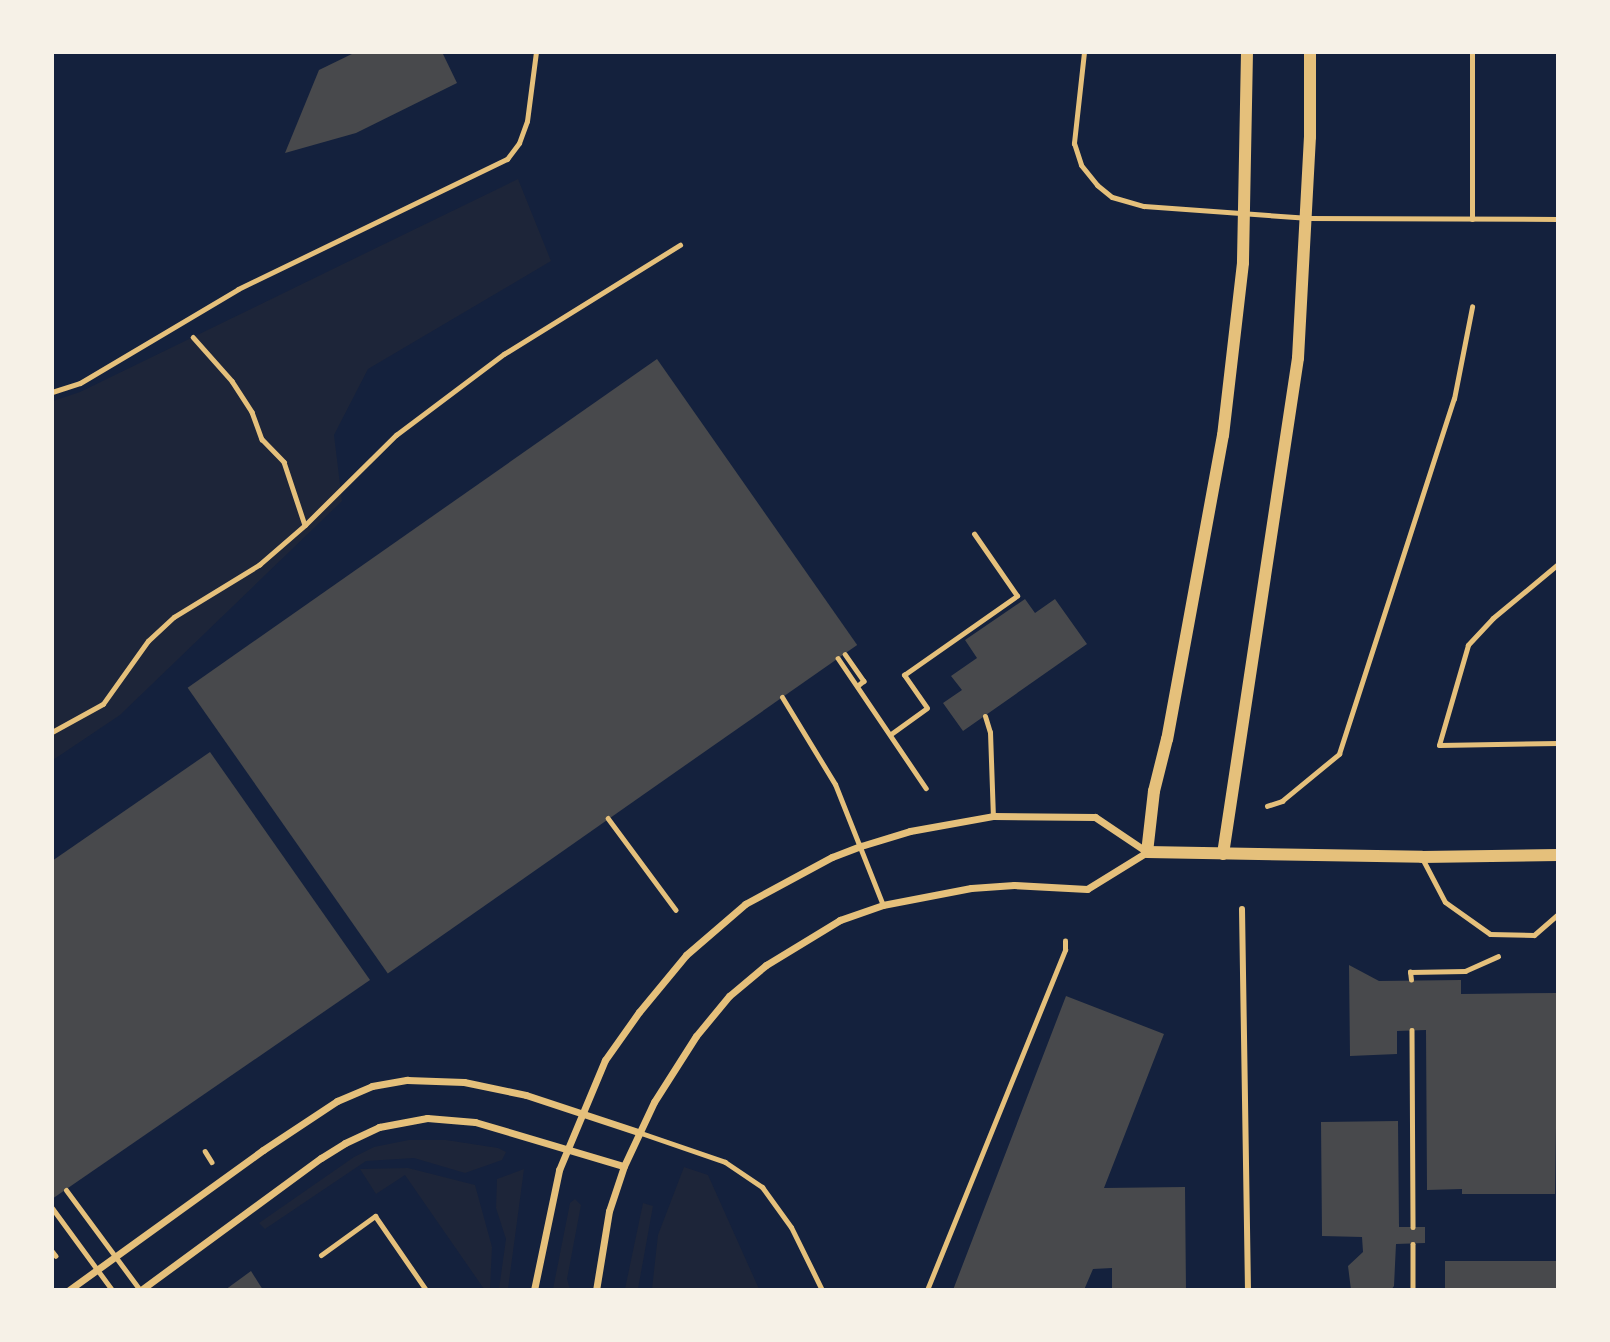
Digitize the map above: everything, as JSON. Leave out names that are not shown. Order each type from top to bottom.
[{"type":"street","points":[[1147,852],[1154,791],[1169,726],[1223,435],[1243,263],[1247,52]]},
{"type":"street","points":[[1223,853],[1292,413],[1304,285],[1310,52]]},
{"type":"street","points":[[534,1290],[556,1183],[568,1146],[605,1060],[639,1012],[686,955],[745,904],[832,857],[861,846],[910,831],[993,816],[1096,817],[1147,852]]},
{"type":"street","points":[[596,1290],[609,1211],[624,1166],[638,1132],[696,1036],[729,996],[766,965],[840,919],[917,896],[992,886],[1087,889],[1147,852],[1422,857],[1558,855]]},
{"type":"street","points":[[1242,909],[1248,1290]]},
{"type":"street","points":[[69,1290],[263,1150],[337,1101],[372,1086],[407,1080],[464,1082],[584,1112],[638,1132]]},
{"type":"street","points":[[140,1290],[321,1158],[379,1127],[427,1118],[475,1122],[568,1146],[624,1166]]},
{"type":"lane","points":[[52,391],[80,383],[239,289],[507,159],[519,143],[527,121],[536,52]]},
{"type":"lane","points":[[1084,52],[1074,143],[1081,165],[1097,185],[1112,197],[1144,206],[1306,218],[1558,219]]},
{"type":"lane","points":[[1472,52],[1472,219]]},
{"type":"lane","points":[[1558,564],[1493,618],[1468,645],[1439,745],[1558,743]]},
{"type":"lane","points":[[782,697],[835,784],[883,905]]},
{"type":"lane","points":[[985,716],[990,732],[993,816]]},
{"type":"lane","points":[[1422,857],[1445,902],[1490,934],[1534,935],[1558,914]]},
{"type":"lane","points":[[638,1132],[725,1162],[762,1187],[791,1227],[822,1290]]},
{"type":"lane","points":[[66,1190],[140,1290]]},
{"type":"lane","points":[[52,1208],[112,1290]]},
{"type":"lane","points":[[321,1255],[375,1216],[426,1290]]},
{"type":"path","points":[[52,732],[103,704],[148,641],[174,617],[259,565],[305,525],[407,427],[504,354],[680,245]]},
{"type":"path","points":[[1267,806],[1282,801],[1339,754],[1454,399],[1472,307]]},
{"type":"path","points":[[181,324],[232,381],[252,412],[262,439],[284,462],[305,525]]},
{"type":"path","points":[[891,734],[928,708],[904,675],[1017,596],[974,534]]},
{"type":"path","points":[[845,654],[864,681],[857,684]]},
{"type":"path","points":[[838,658],[926,788]]},
{"type":"path","points":[[608,818],[676,910]]},
{"type":"path","points":[[927,1290],[1065,950],[1065,941]]},
{"type":"path","points":[[1411,980],[1410,972],[1465,971],[1498,956]]},
{"type":"path","points":[[1412,1030],[1413,1227]]},
{"type":"path","points":[[205,1151],[212,1162]]},
{"type":"path","points":[[1413,1244],[1413,1290]]},
{"type":"shaded area","points":[[518,179],[551,261],[368,369],[334,435],[342,501],[120,715],[53,760],[53,401],[80,392]]},
{"type":"shaded area","points":[[409,1140],[446,1140],[498,1148],[506,1152],[502,1160],[465,1173],[414,1158],[366,1161],[265,1229],[259,1223],[354,1157],[374,1147]]},
{"type":"shaded area","points":[[684,1167],[708,1175],[759,1289],[652,1289],[658,1235]]},
{"type":"shaded area","points":[[408,1168],[475,1185],[492,1247],[490,1289],[484,1289],[405,1175],[376,1194],[360,1169]]},
{"type":"shaded area","points":[[524,1169],[508,1289],[499,1289],[506,1239],[496,1208],[497,1179]]},
{"type":"shaded area","points":[[575,1199],[581,1205],[567,1279],[570,1289],[553,1289],[570,1203]]},
{"type":"shaded area","points":[[643,1203],[653,1206],[638,1289],[625,1289]]},
{"type":"building","points":[[356,52],[442,52],[457,83],[356,133],[285,153],[319,70]]},
{"type":"building","points":[[657,359],[857,645],[388,974],[188,688]]},
{"type":"building","points":[[1025,599],[1035,613],[1055,599],[1087,644],[963,731],[943,703],[962,690],[951,676],[977,658],[965,640]]},
{"type":"building","points":[[210,752],[370,980],[52,1199],[52,861]]},
{"type":"building","points":[[1349,965],[1379,981],[1461,980],[1461,994],[1558,993],[1555,1194],[1462,1194],[1462,1189],[1427,1190],[1426,1030],[1397,1031],[1397,1054],[1350,1056]]},
{"type":"building","points":[[1066,996],[1164,1034],[1104,1188],[1185,1187],[1186,1290],[1112,1290],[1112,1268],[1093,1269],[1084,1290],[953,1290]]},
{"type":"building","points":[[1398,1121],[1399,1227],[1425,1227],[1425,1243],[1396,1244],[1394,1286],[1391,1290],[1351,1290],[1348,1266],[1363,1252],[1362,1237],[1322,1236],[1321,1122]]},
{"type":"building","points":[[1445,1261],[1558,1261],[1558,1290],[1445,1290]]},
{"type":"building","points":[[251,1271],[263,1290],[225,1290]]}]
